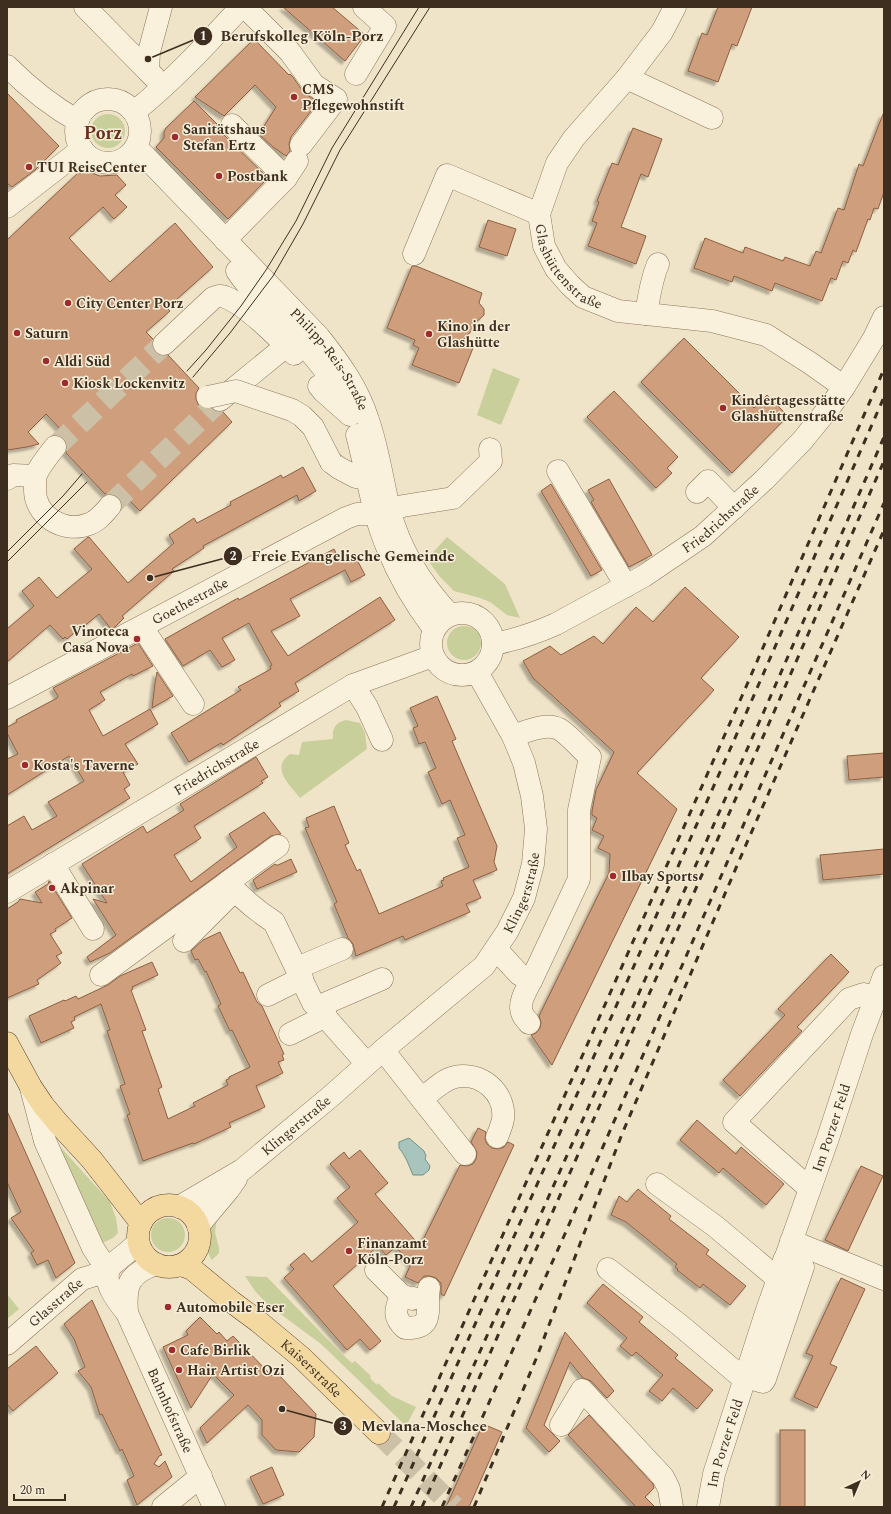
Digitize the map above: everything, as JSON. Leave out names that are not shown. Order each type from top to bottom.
[{"type":"main road","name":"Bahnhofstraße","points":[[7,1043],[31,1087],[43,1105],[92,1160],[140,1233]]},
{"type":"main road","name":"Bahnhofstraße","points":[[92,1160],[148,1202],[157,1207]]},
{"type":"main road","points":[[165,1205],[179,1207],[191,1214],[198,1226],[200,1234],[198,1248],[191,1258],[181,1265],[170,1267],[156,1264],[143,1254],[140,1233],[147,1214],[157,1207],[165,1205]]},
{"type":"main road","name":"Kaiserstraße","points":[[198,1248],[203,1258],[239,1296],[258,1322]]},
{"type":"main road","name":"Kaiserstraße","points":[[181,1265],[188,1266],[192,1269],[301,1357],[379,1433]]},
{"type":"street","points":[[85,7],[163,87]]},
{"type":"street","points":[[148,71],[149,52],[161,7]]},
{"type":"street","points":[[134,112],[201,51],[240,7]]},
{"type":"street","points":[[225,240],[295,161],[336,99],[314,85],[290,52],[245,7]]},
{"type":"street","points":[[356,74],[385,26],[364,7]]},
{"type":"street","name":"Glashüttenstraße","points":[[675,7],[662,32],[627,78],[574,138],[556,163],[539,214],[544,246],[556,269],[583,297],[618,312],[712,321],[766,334],[844,387]]},
{"type":"street","points":[[7,66],[36,94],[56,109],[78,121]]},
{"type":"street","points":[[627,78],[712,118]]},
{"type":"street","points":[[103,100],[114,100],[125,104],[134,112],[139,123],[140,136],[131,153],[119,162],[105,163],[92,158],[82,149],[76,131],[78,121],[83,111],[92,104],[103,100]]},
{"type":"street","points":[[232,125],[295,161]]},
{"type":"street","points":[[7,207],[82,149]]},
{"type":"street","name":"Philipp-Reis-Straße","points":[[131,153],[225,240],[319,337],[355,388],[369,420],[376,482],[383,512],[386,546],[414,602],[434,629]]},
{"type":"street","name":"Philipp-Reis-Straße","points":[[131,153],[225,255],[295,345],[326,370],[342,395],[376,482]]},
{"type":"street","points":[[414,254],[447,175],[539,214]]},
{"type":"street","points":[[646,314],[649,293],[658,264]]},
{"type":"street","points":[[164,344],[214,298],[220,295],[226,297],[248,311],[295,345],[312,345],[320,348],[338,362]]},
{"type":"street","name":"Friedrichstraße","points":[[493,644],[511,641],[542,630],[595,604],[649,572],[704,536],[764,480],[802,441],[844,387],[874,338],[884,317]]},
{"type":"street","points":[[295,345],[216,403],[236,391],[292,410],[302,416],[313,426],[326,462],[356,477],[376,482]]},
{"type":"street","points":[[55,447],[44,461],[36,476],[35,495],[44,514],[50,520],[65,526],[76,527],[90,524],[99,518],[110,506]]},
{"type":"street","name":"Goethestraße","points":[[7,698],[346,518],[357,514],[383,512],[403,506],[453,498],[490,461],[490,449]]},
{"type":"street","points":[[558,471],[626,586]]},
{"type":"street","points":[[7,479],[13,475],[36,476]]},
{"type":"street","points":[[697,492],[708,481],[734,508]]},
{"type":"street","name":"Philipp-Reis-Straße","points":[[383,512],[428,590],[450,615]]},
{"type":"street","points":[[460,613],[470,614],[480,618],[492,634],[493,644],[489,660],[484,667],[477,672],[455,675],[442,668],[433,656],[430,647],[434,629],[441,621],[450,615],[460,613]]},
{"type":"street","points":[[142,627],[193,704]]},
{"type":"street","name":"Friedrichstraße","points":[[7,892],[353,685],[433,656]]},
{"type":"street","name":"Klingerstraße","points":[[179,1207],[242,1170],[330,1097],[375,1057],[484,966],[507,932],[524,898],[532,864],[536,829],[532,796],[513,736],[477,672]]},
{"type":"street","points":[[353,685],[367,708],[382,740]]},
{"type":"street","points":[[513,736],[537,728],[544,727],[558,729],[590,757],[580,810],[579,879],[524,993],[521,1005],[522,1014],[529,1023]]},
{"type":"street","points":[[101,975],[231,886],[278,846]]},
{"type":"street","points":[[53,864],[93,928]]},
{"type":"street","points":[[231,886],[274,922],[313,1003],[422,1099],[465,1154]]},
{"type":"street","points":[[184,941],[231,886]]},
{"type":"street","points":[[268,995],[299,973],[342,949]]},
{"type":"street","points":[[496,949],[520,974],[531,981]]},
{"type":"street","points":[[290,1034],[322,1012],[382,979]]},
{"type":"street","points":[[809,1188],[734,1122],[849,999],[880,988]]},
{"type":"street","name":"Im Porzer Feld","points":[[784,1260],[880,988]]},
{"type":"street","points":[[422,1099],[442,1082],[456,1077],[470,1076],[485,1081],[496,1092],[502,1105],[503,1120],[497,1137]]},
{"type":"street","name":"Bahnhofstraße","points":[[31,1087],[45,1140],[94,1248],[108,1271],[112,1292],[127,1313],[214,1507]]},
{"type":"street","name":"Klingerstraße","points":[[198,1226],[229,1189],[242,1170]]},
{"type":"street","points":[[657,1184],[715,1226],[784,1260],[803,1267],[765,1379],[763,1382],[746,1379]]},
{"type":"street","points":[[108,1271],[114,1263],[133,1249],[140,1233]]},
{"type":"street","points":[[784,1260],[884,1279]]},
{"type":"street","name":"Bahnhofstraße","points":[[127,1313],[126,1297],[129,1284],[140,1271],[156,1264]]},
{"type":"street","name":"Im Porzer Feld","points":[[608,1269],[746,1379],[714,1474],[708,1507]]},
{"type":"street","points":[[376,1270],[401,1295],[412,1300],[424,1286],[429,1313],[424,1322],[415,1328],[404,1328],[398,1321],[395,1311],[401,1295]]},
{"type":"street","name":"Glasstraße","points":[[7,1344],[82,1279],[108,1271]]},
{"type":"street","points":[[561,1425],[582,1390],[663,1477],[669,1489],[672,1507]]},
{"type":"street","points":[[163,1507],[201,1476]]},
{"type":"green space","points":[[105,114],[111,114],[115,115],[122,121],[125,131],[124,138],[118,145],[111,148],[105,148],[101,147],[94,141],[91,134],[91,128],[92,124],[98,117]]},
{"type":"green space","points":[[493,368],[520,379],[501,425],[477,415]]},
{"type":"green space","points":[[447,537],[505,584],[520,618],[507,615],[490,602],[454,591],[440,577],[427,559]]},
{"type":"green space","points":[[467,626],[476,631],[480,636],[480,650],[476,655],[471,659],[461,660],[457,659],[448,650],[447,640],[448,636],[457,627]]},
{"type":"green space","points":[[346,720],[360,723],[365,733],[367,749],[300,798],[284,776],[282,765],[284,759],[290,754],[299,755],[302,742],[333,739],[335,726]]},
{"type":"green space","points":[[55,1141],[110,1202],[116,1218],[118,1233],[113,1238],[98,1245]]},
{"type":"green space","points":[[168,1218],[180,1223],[185,1235],[180,1247],[168,1252],[156,1247],[151,1235],[156,1223]]},
{"type":"green space","points":[[217,1218],[215,1232],[219,1253],[212,1260],[208,1252],[205,1238],[209,1225]]},
{"type":"green space","points":[[245,1276],[267,1277],[340,1352],[352,1363],[355,1361],[371,1376],[370,1378],[377,1385],[378,1383],[392,1396],[416,1407],[406,1426],[321,1344],[267,1304],[255,1291]]},
{"type":"green space","points":[[7,1294],[19,1309],[7,1319]]},
{"type":"water","points":[[409,1138],[424,1151],[426,1156],[425,1159],[430,1166],[429,1170],[423,1175],[413,1175],[406,1158],[399,1148],[399,1142]]},
{"type":"building","points":[[283,7],[332,7],[365,35],[345,61]]},
{"type":"building","points":[[718,7],[752,7],[737,46],[732,44],[718,82],[688,71],[702,33],[707,35]]},
{"type":"building","name":"CMS Pflegewohnstift","points":[[254,39],[289,75],[290,74],[293,77],[304,93],[318,102],[291,137],[289,144],[290,151],[286,156],[273,147],[259,134],[276,107],[255,85],[224,116],[195,97]]},
{"type":"building","points":[[7,93],[59,146],[35,170],[12,187],[7,183]]},
{"type":"building","points":[[194,101],[220,127],[223,134],[268,178],[228,219],[156,147],[164,138],[166,128]]},
{"type":"building","points":[[883,114],[884,192],[878,209],[874,208],[870,220],[868,219],[856,252],[853,250],[848,263],[843,261],[836,280],[831,278],[822,301],[775,283],[772,291],[734,276],[732,282],[694,268],[705,238],[743,253],[745,247],[783,261],[785,257],[810,266],[816,251],[821,253],[838,208],[844,210],[859,164],[863,166]]},
{"type":"building","points":[[633,128],[662,139],[648,177],[641,174],[621,227],[646,236],[636,264],[588,246],[597,223],[592,221],[599,202],[597,201],[612,163],[618,165]]},
{"type":"building","points":[[84,170],[100,176],[117,175],[126,185],[115,195],[127,207],[114,219],[103,207],[69,238],[110,282],[175,223],[213,267],[167,308],[170,311],[146,332],[153,339],[152,346],[155,353],[161,356],[168,355],[199,388],[196,393],[196,399],[199,406],[205,409],[212,409],[216,412],[223,412],[232,422],[140,511],[129,500],[121,501],[118,496],[113,494],[105,494],[66,453],[67,443],[64,438],[64,433],[46,414],[28,432],[39,444],[7,450],[7,240],[79,172],[80,174]]},
{"type":"building","points":[[488,220],[516,229],[507,256],[479,247]]},
{"type":"building","points":[[412,266],[416,266],[482,293],[479,303],[484,309],[484,315],[474,324],[474,328],[461,342],[473,348],[459,383],[412,365],[419,348],[413,345],[415,340],[387,328]]},
{"type":"building","points":[[684,338],[754,408],[767,395],[788,416],[732,473],[641,382]]},
{"type":"building","points":[[614,391],[678,457],[667,468],[672,473],[656,488],[587,417]]},
{"type":"building","points":[[303,467],[316,491],[299,501],[297,495],[203,546],[204,548],[172,569],[174,571],[122,616],[124,618],[115,627],[111,629],[99,614],[67,639],[65,637],[63,639],[50,625],[7,662],[7,629],[34,606],[22,591],[39,577],[57,598],[92,569],[74,549],[88,537],[128,583],[174,543],[169,535],[194,518],[197,523],[231,505],[230,502],[281,475],[283,478]]},
{"type":"building","points":[[609,479],[652,555],[629,567],[591,502],[594,500],[588,490]]},
{"type":"building","points":[[551,484],[602,570],[591,576],[541,491]]},
{"type":"building","points":[[334,549],[340,561],[354,554],[365,575],[351,582],[345,570],[290,599],[300,616],[271,631],[288,656],[380,597],[395,620],[295,683],[299,691],[279,703],[281,706],[223,745],[221,743],[189,762],[171,733],[241,690],[238,687],[271,669],[270,666],[272,665],[249,623],[222,638],[235,660],[222,667],[210,650],[183,666],[165,639],[238,598],[239,600]]},
{"type":"building","points":[[685,587],[739,637],[701,678],[714,690],[637,773],[677,809],[552,1065],[531,1035],[536,1033],[540,1028],[541,1022],[539,1016],[609,873],[610,854],[598,848],[604,836],[592,830],[597,818],[592,815],[592,811],[596,790],[614,752],[533,678],[523,661],[550,646],[561,655],[594,636],[603,644],[636,607],[653,622]]},
{"type":"building","points":[[138,643],[153,666],[133,676],[132,674],[100,692],[105,700],[89,710],[103,736],[150,709],[158,724],[125,744],[138,764],[123,772],[130,785],[124,789],[130,798],[7,874],[7,826],[24,816],[32,830],[57,816],[48,802],[84,781],[69,756],[7,795],[7,759],[18,754],[7,733],[7,727],[17,722],[16,720],[57,698],[58,696],[53,688]]},
{"type":"building","points":[[157,672],[173,696],[152,708],[155,683]]},
{"type":"building","points":[[437,696],[456,739],[452,741],[497,846],[494,862],[497,870],[473,880],[481,898],[466,904],[470,912],[405,940],[403,936],[356,956],[353,944],[348,938],[334,904],[337,902],[305,828],[309,827],[306,818],[334,806],[349,843],[345,845],[357,871],[360,869],[379,914],[443,886],[441,881],[444,880],[443,878],[469,867],[457,838],[465,835],[450,800],[442,804],[428,772],[436,768],[425,742],[419,744],[413,728],[418,726],[410,708]]},
{"type":"building","points":[[884,753],[884,777],[849,780],[847,756]]},
{"type":"building","points":[[256,757],[268,777],[261,781],[263,783],[194,826],[201,838],[174,855],[191,882],[237,847],[229,834],[264,812],[281,834],[271,836],[110,953],[90,962],[87,957],[116,935],[93,899],[107,903],[82,864],[143,826],[147,833],[184,810],[180,804]]},
{"type":"building","points":[[884,849],[884,874],[823,880],[820,855]]},
{"type":"building","points":[[291,859],[297,872],[257,889],[253,880],[275,864],[278,865]]},
{"type":"building","points":[[49,881],[72,918],[50,934],[62,953],[56,956],[61,963],[37,980],[39,984],[7,998],[7,909],[20,899],[42,903],[35,892],[48,884]]},
{"type":"building","points":[[220,932],[240,973],[243,972],[257,1002],[262,1006],[284,1054],[282,1055],[284,1060],[278,1062],[283,1073],[256,1086],[265,1107],[229,1123],[231,1127],[194,1144],[193,1143],[143,1161],[127,1115],[130,1114],[120,1086],[125,1084],[107,1031],[110,1030],[101,1004],[74,1017],[75,1020],[71,1022],[74,1028],[41,1043],[29,1016],[64,1000],[65,1001],[76,996],[78,999],[108,985],[120,976],[152,962],[158,975],[132,987],[133,989],[131,990],[146,1030],[142,1031],[162,1087],[158,1089],[168,1119],[195,1106],[193,1103],[228,1085],[226,1080],[229,1079],[229,1077],[250,1067],[232,1030],[230,1031],[218,1006],[221,1004],[206,971],[205,972],[198,959],[195,960],[191,951],[203,940]]},
{"type":"building","points":[[831,954],[849,972],[797,1027],[802,1031],[740,1096],[723,1080],[785,1015],[778,1009]]},
{"type":"building","points":[[7,1111],[75,1263],[56,1278],[48,1260],[37,1265],[31,1253],[34,1251],[11,1218],[21,1212],[7,1182]]},
{"type":"building","points":[[697,1120],[736,1154],[741,1147],[784,1184],[766,1205],[723,1168],[719,1173],[680,1140]]},
{"type":"building","points":[[478,1128],[486,1132],[485,1139],[487,1144],[492,1148],[499,1149],[504,1147],[508,1142],[514,1145],[444,1296],[441,1294],[441,1283],[436,1278],[424,1276],[418,1283],[405,1277],[411,1264],[396,1247],[386,1255],[378,1246],[333,1286],[381,1341],[370,1350],[360,1339],[347,1350],[284,1278],[294,1269],[290,1265],[304,1253],[312,1262],[358,1222],[337,1198],[350,1187],[330,1164],[344,1152],[349,1159],[360,1150],[388,1183],[375,1194],[420,1246],[460,1165],[467,1166],[473,1164],[476,1159],[477,1152],[471,1142]]},
{"type":"building","points":[[861,1166],[883,1176],[848,1251],[825,1240]]},
{"type":"building","points":[[638,1189],[671,1216],[669,1219],[709,1250],[706,1254],[746,1286],[730,1305],[703,1284],[700,1288],[677,1270],[678,1269],[675,1267],[677,1264],[652,1243],[626,1222],[611,1215],[619,1196],[627,1202]]},
{"type":"building","points":[[841,1278],[865,1289],[830,1364],[837,1367],[817,1408],[794,1397],[813,1356],[806,1353]]},
{"type":"building","points":[[603,1284],[643,1317],[639,1322],[678,1355],[675,1358],[713,1390],[697,1409],[673,1388],[662,1401],[649,1391],[663,1375],[636,1352],[632,1356],[620,1346],[627,1338],[587,1303]]},
{"type":"building","points":[[92,1300],[162,1455],[159,1456],[154,1464],[159,1467],[165,1461],[172,1477],[137,1505],[127,1480],[134,1476],[122,1449],[120,1451],[102,1414],[100,1415],[91,1387],[78,1371],[85,1367],[74,1339],[64,1324]]},
{"type":"building","points":[[200,1317],[217,1334],[219,1332],[227,1341],[233,1336],[272,1376],[276,1372],[316,1414],[314,1437],[299,1452],[276,1450],[262,1435],[262,1420],[248,1405],[207,1443],[200,1428],[234,1395],[213,1374],[191,1408],[163,1347],[188,1335],[186,1331]]},
{"type":"building","points":[[565,1332],[614,1391],[607,1398],[591,1381],[583,1378],[570,1362],[544,1425],[560,1441],[549,1452],[526,1428]]},
{"type":"building","points":[[36,1346],[58,1373],[13,1411],[7,1404],[7,1369]]},
{"type":"building","points":[[589,1415],[653,1484],[654,1488],[645,1497],[655,1507],[636,1507],[568,1435]]},
{"type":"building","points":[[483,1424],[502,1432],[469,1507],[446,1507]]},
{"type":"building","points":[[780,1430],[805,1430],[805,1507],[780,1507]]},
{"type":"building","points":[[272,1467],[284,1495],[263,1504],[250,1477]]},
{"type":"tunnel","points":[[55,447],[164,344]]},
{"type":"tunnel","points":[[110,506],[218,402]]},
{"type":"tunnel","points":[[379,1433],[454,1507]]},
{"type":"tram line","points":[[187,371],[241,306],[266,270],[296,221],[332,148],[419,7]]},
{"type":"tram line","points":[[193,377],[230,333],[273,276],[303,224],[340,150],[430,7]]},
{"type":"tram line","points":[[7,552],[63,496],[82,474]]},
{"type":"tram line","points":[[7,562],[87,482]]},
{"type":"railway","points":[[382,1507],[742,696],[884,369]]},
{"type":"railway","points":[[394,1507],[751,702],[884,397]]},
{"type":"railway","points":[[411,1507],[884,437]]},
{"type":"railway","points":[[422,1507],[884,461]]},
{"type":"railway","points":[[442,1507],[564,1236],[884,503]]},
{"type":"railway","points":[[474,1507],[536,1359],[622,1134],[745,847],[884,530]]},
{"type":"place","name":"Berufskolleg Köln-Porz","points":[[148,59]]},
{"type":"place","name":"CMS Pflegewohnstift","points":[[294,97]]},
{"type":"place","name":"Sanitätshaus Stefan Ertz","points":[[175,137]]},
{"type":"place","name":"TUI ReiseCenter","points":[[29,167]]},
{"type":"place","name":"Postbank","points":[[219,176]]},
{"type":"place","name":"City Center Porz","points":[[68,303]]},
{"type":"place","name":"Saturn","points":[[17,333]]},
{"type":"place","name":"Kino in der Glashütte","points":[[429,334]]},
{"type":"place","name":"Aldi Süd","points":[[46,361]]},
{"type":"place","name":"Kiosk Lockenvitz","points":[[65,383]]},
{"type":"place","name":"Kindertagesstätte Glashüttenstraße","points":[[723,408]]},
{"type":"place","name":"Freie Evangelische Gemeinde","points":[[150,578]]},
{"type":"place","name":"Vinoteca Casa Nova","points":[[137,639]]},
{"type":"place","name":"Kosta's Taverne","points":[[25,765]]},
{"type":"place","name":"Ilbay Sports","points":[[613,876]]},
{"type":"place","name":"Akpinar","points":[[52,888]]},
{"type":"place","name":"Finanzamt Köln-Porz","points":[[349,1251]]},
{"type":"place","name":"Automobile Eser","points":[[168,1307]]},
{"type":"place","name":"Cafe Birlik","points":[[172,1350]]},
{"type":"place","name":"Hair Artist Ozi","points":[[179,1370]]},
{"type":"place","name":"Mevlana-Moschee","points":[[282,1409]]},
{"type":"district","name":"Porz","points":[[103,133]]}]
